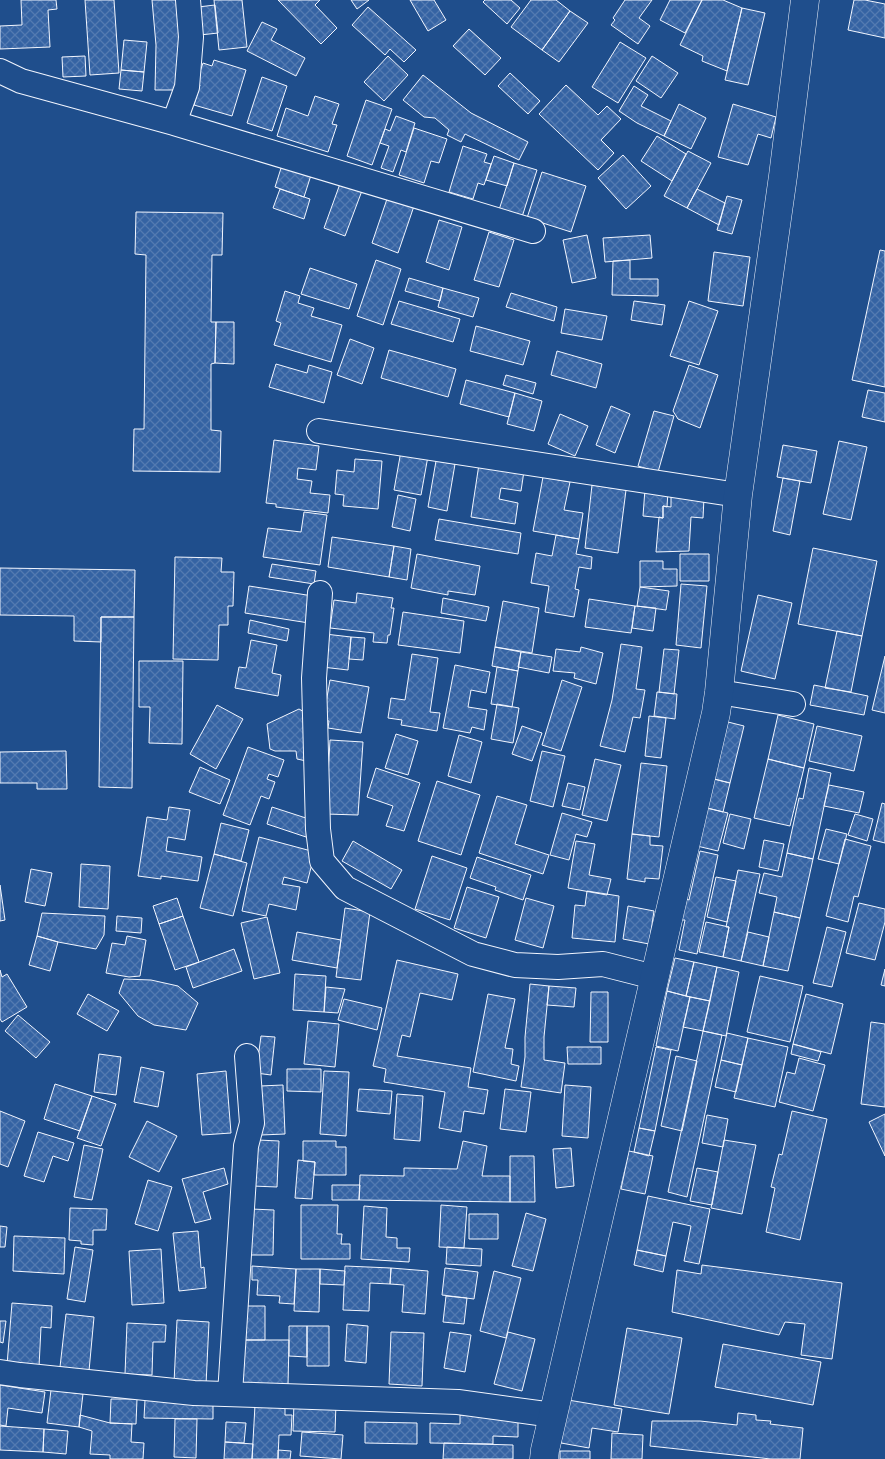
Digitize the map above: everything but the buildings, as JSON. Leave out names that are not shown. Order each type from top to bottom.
[{"type":"street","points":[[174,123],[187,88],[191,37],[188,0]]},
{"type":"street","points":[[544,1459],[716,713],[738,496],[782,186],[805,0]]},
{"type":"street","points":[[0,71],[21,81],[174,123],[533,231]]},
{"type":"street","points":[[319,431],[738,496]]},
{"type":"street","points":[[320,593],[314,678],[318,829],[322,861],[345,888],[473,954],[514,965],[558,967],[603,964],[654,977]]},
{"type":"street","points":[[719,692],[792,704]]},
{"type":"street","points":[[230,1394],[246,1146],[252,1123],[247,1056]]},
{"type":"street","points":[[0,1372],[194,1393],[458,1402],[553,1416]]}]
